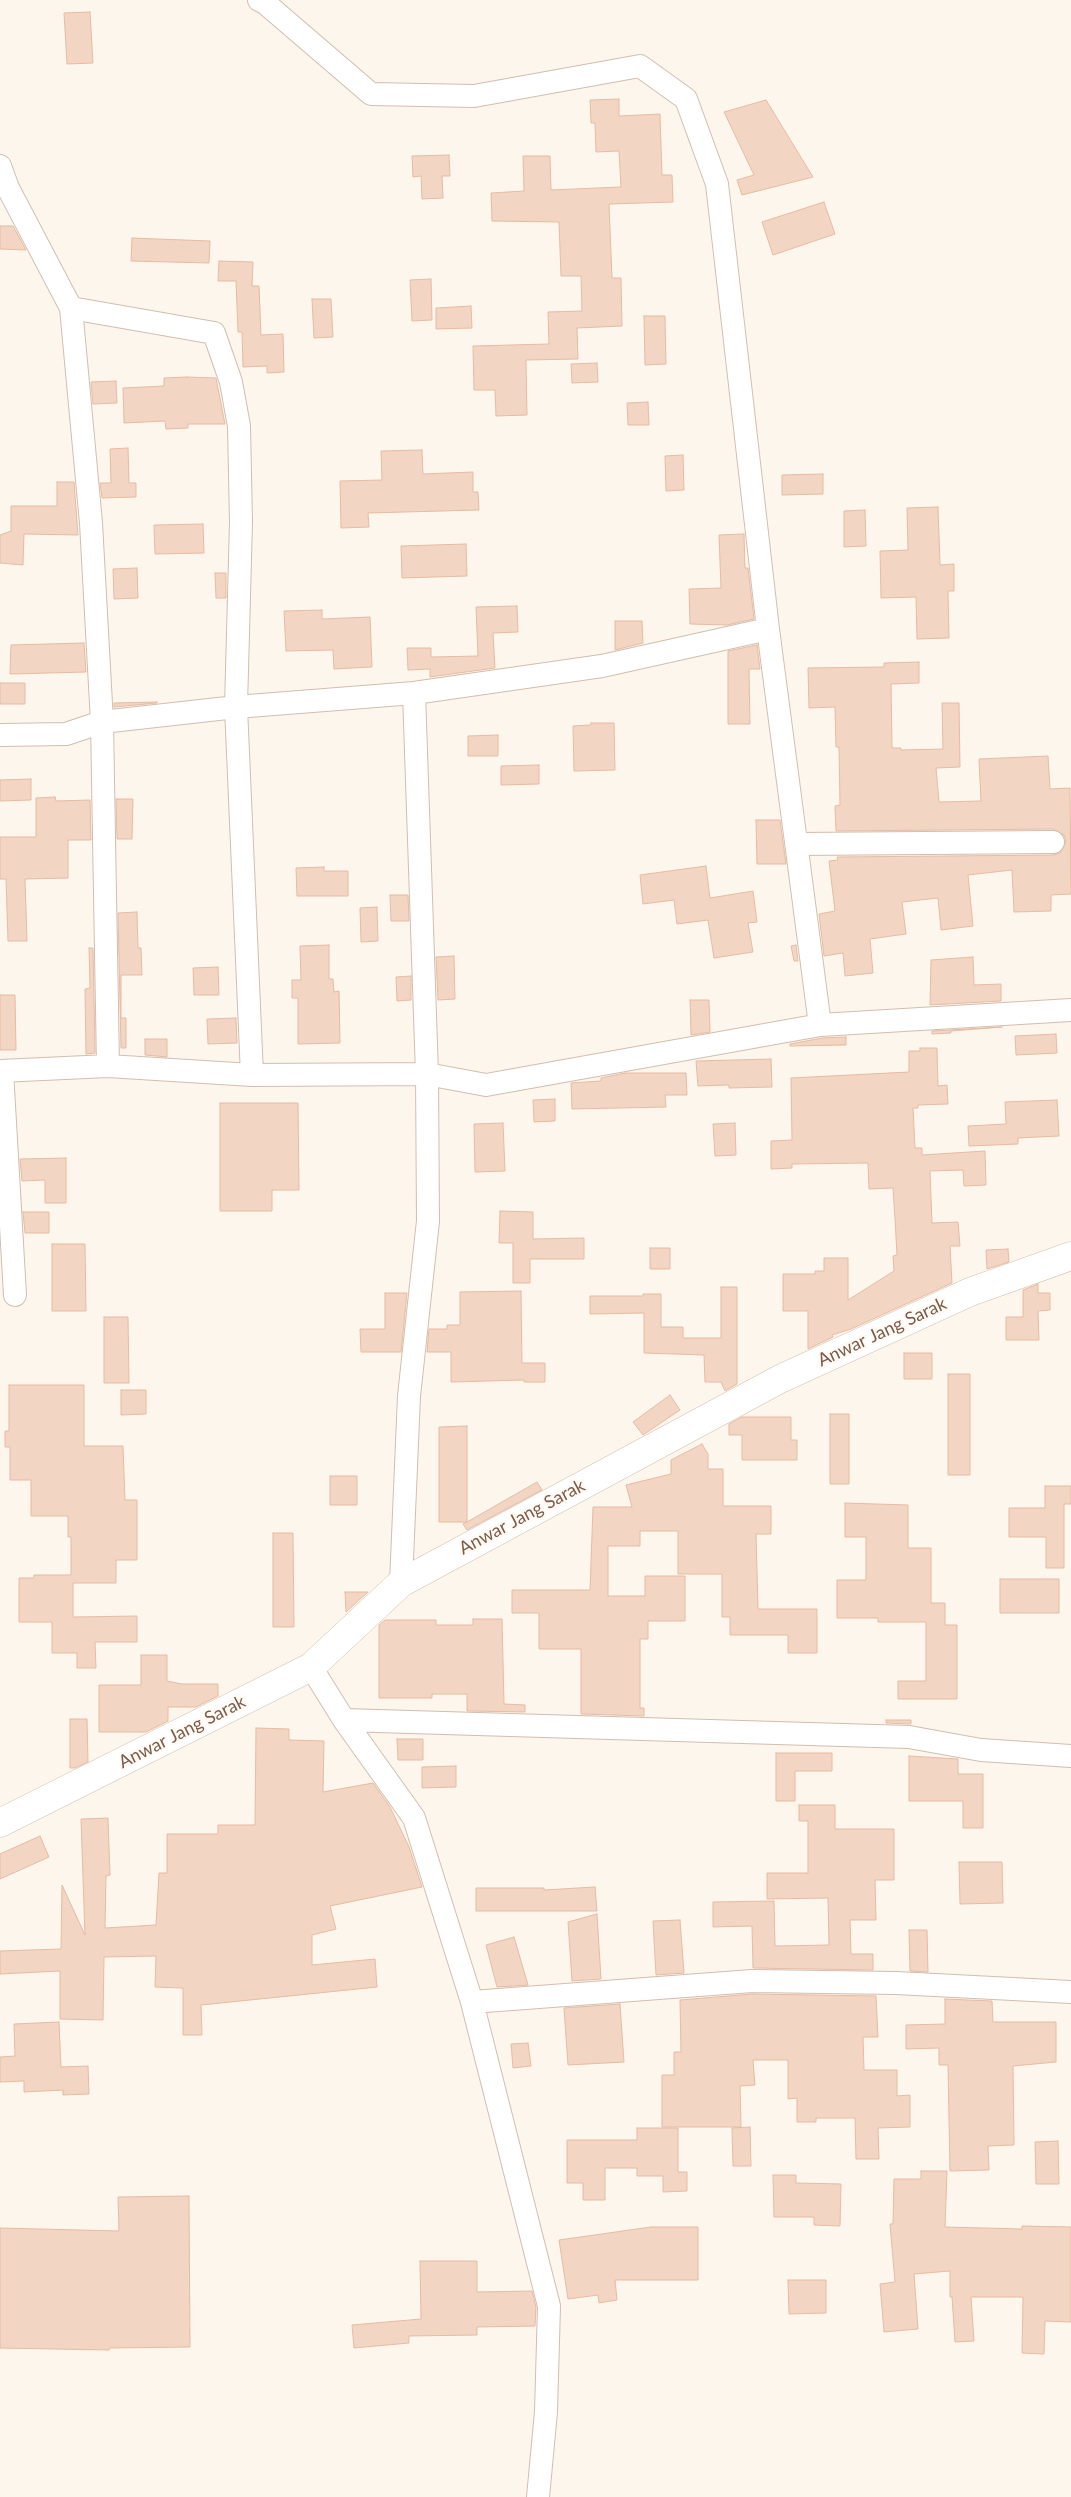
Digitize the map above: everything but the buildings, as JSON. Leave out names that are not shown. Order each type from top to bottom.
[{"type":"main road","name":"Anwar Jang Sarak","points":[[0,1823],[311,1667],[401,1583],[780,1379],[970,1292],[1071,1256]]},
{"type":"street","points":[[259,0],[266,3],[371,94],[474,96],[640,66],[686,99],[718,184],[768,629],[820,1025]]},
{"type":"street","points":[[0,166],[8,188],[71,308],[91,523],[102,722],[108,1066]]},
{"type":"street","points":[[71,308],[214,333],[231,382],[239,426],[241,522],[236,707],[252,1075]]},
{"type":"street","points":[[0,735],[66,734],[102,722],[236,707],[414,693],[602,666],[768,629]]},
{"type":"street","points":[[401,1583],[409,1396],[428,1220],[427,1074],[414,693]]},
{"type":"street","points":[[797,844],[1053,842]]},
{"type":"street","points":[[15,1295],[1,1071],[108,1066],[252,1075],[427,1074],[486,1085],[820,1025],[1071,1010]]},
{"type":"street","points":[[311,1667],[344,1720],[414,1818],[472,2002],[549,2306],[546,2412],[538,2497]]},
{"type":"street","points":[[344,1720],[909,1736],[981,1750],[1071,1756]]},
{"type":"street","points":[[472,2002],[752,1981],[896,1983],[1071,1992]]}]
